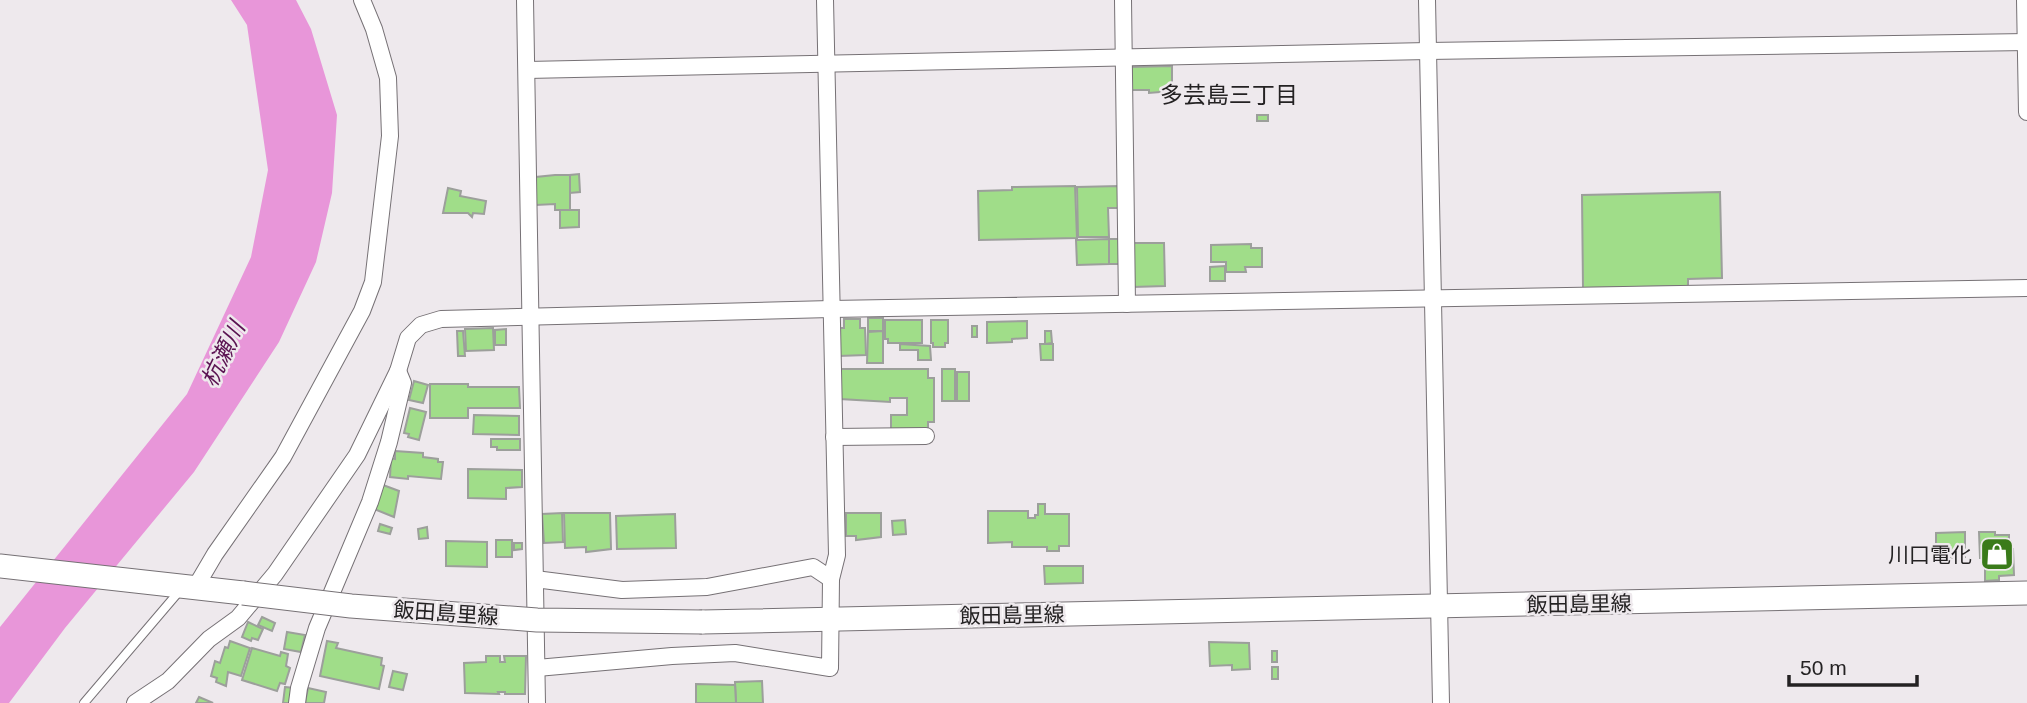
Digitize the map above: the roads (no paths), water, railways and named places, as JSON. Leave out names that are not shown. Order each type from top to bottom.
[{"type":"main road","name":"飯田島里線","points":[[0,566],[351,606],[537,620],[702,622],[2027,593]]},
{"type":"street","points":[[181,586],[215,554],[283,457],[349,335],[373,282],[390,136],[388,78],[374,29],[362,0]]},
{"type":"street","points":[[525,0],[537,703]]},
{"type":"street","points":[[537,668],[735,653],[830,668],[831,579],[837,555],[825,0]]},
{"type":"street","points":[[1123,0],[1128,304]]},
{"type":"street","points":[[1427,0],[1441,703]]},
{"type":"street","points":[[2025,0],[2027,112]]},
{"type":"street","points":[[527,70],[1428,51],[2026,42]]},
{"type":"street","points":[[135,703],[168,681],[209,639],[238,618],[275,574],[357,455],[398,371],[408,338],[421,325],[441,319],[831,309],[2027,288]]},
{"type":"street","points":[[297,703],[317,628],[370,502],[389,442],[403,383],[398,371]]},
{"type":"street","points":[[834,437],[926,436]]},
{"type":"street","points":[[535,579],[622,590],[707,587],[813,567],[831,579]]},
{"type":"lane","points":[[84,703],[170,604],[181,586]]},
{"type":"water","name":"杭瀬川","points":[[231,0],[296,0],[311,29],[337,115],[332,193],[316,262],[279,342],[194,472],[65,628],[9,703],[0,703],[0,627],[187,394],[251,257],[268,170],[247,25]]},
{"type":"place","name":"川口電化","points":[[1997,554]]},
{"type":"district","name":"多芸島三丁目","points":[[1229,95]]}]
